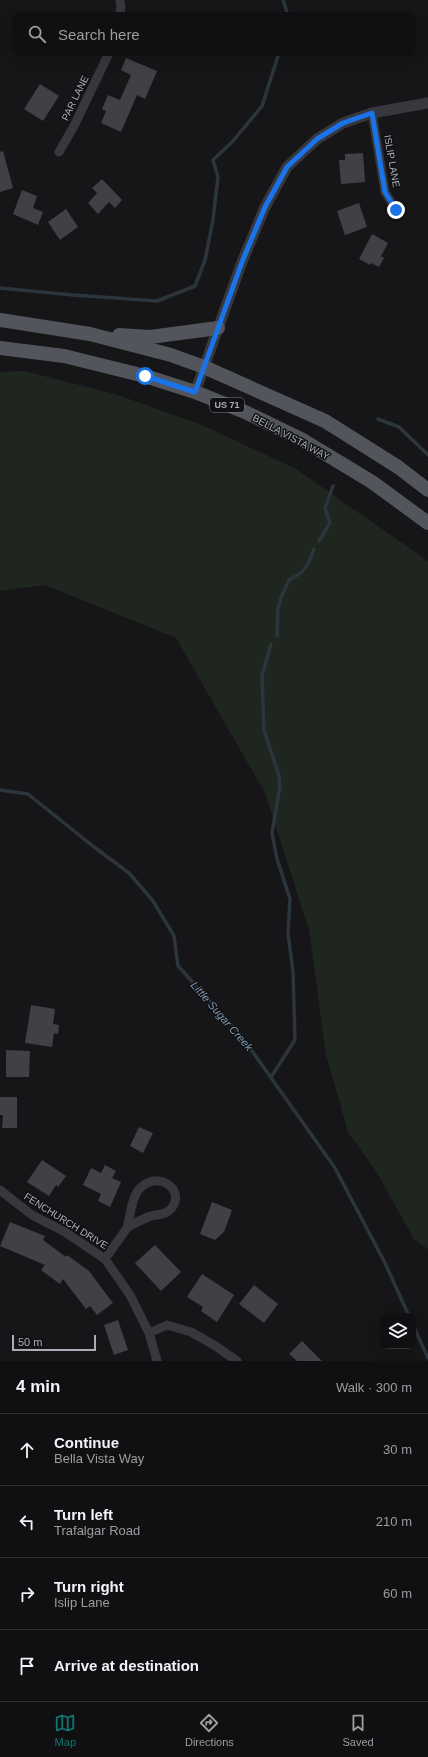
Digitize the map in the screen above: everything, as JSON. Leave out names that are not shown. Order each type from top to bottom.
[{"type":"main road","name":"US 71","points":[[0,320],[90,334],[171,354],[204,367],[325,421],[398,467],[428,490]]},
{"type":"main road","points":[[90,334],[150,337],[218,328]]},
{"type":"main road","name":"BELLA VISTA WAY","points":[[0,348],[64,356],[145,376],[195,392],[244,412],[301,440],[372,482],[428,523]]},
{"type":"street","points":[[120,0],[120,12]]},
{"type":"street","name":"PAR LANE","points":[[59,152],[74,126],[108,56]]},
{"type":"street","points":[[195,392],[265,207],[287,167],[317,139],[343,123],[372,113],[428,103]]},
{"type":"street","name":"ISLIP LANE","points":[[372,113],[385,192],[396,210]]},
{"type":"street","points":[[105,1259],[127,1228],[132,1204],[137,1192],[152,1180],[161,1180],[168,1183],[174,1191],[174,1201],[170,1210],[162,1214],[149,1217],[127,1228]]},
{"type":"street","name":"FENCHURCH DRIVE","points":[[0,1190],[32,1215],[65,1232],[105,1259],[130,1295],[149,1333],[157,1361]]},
{"type":"street","points":[[149,1333],[167,1325],[191,1332],[214,1345],[237,1361]]},
{"type":"shaded area","points":[[24,371],[115,394],[202,425],[296,469],[428,561],[428,1249],[414,1239],[377,1173],[348,1132],[326,1055],[309,930],[265,793],[176,638],[45,585],[0,591],[0,372]]},
{"type":"building","points":[[126,58],[157,71],[145,99],[137,95],[121,132],[101,123],[106,111],[102,109],[108,95],[120,100],[131,75],[121,70]]},
{"type":"building","points":[[40,84],[59,96],[43,121],[24,109]]},
{"type":"building","points":[[3,151],[13,188],[0,192],[0,152]]},
{"type":"building","points":[[363,153],[365,182],[341,184],[339,160],[345,160],[345,154]]},
{"type":"building","points":[[102,179],[122,200],[115,208],[109,202],[98,214],[88,203],[97,193],[92,188]]},
{"type":"building","points":[[22,190],[37,196],[33,208],[43,212],[38,225],[13,214]]},
{"type":"building","points":[[359,203],[367,227],[345,235],[337,211]]},
{"type":"building","points":[[66,209],[78,227],[60,240],[48,222]]},
{"type":"building","points":[[372,234],[388,243],[381,256],[384,258],[379,267],[371,263],[370,265],[359,259]]},
{"type":"building","points":[[31,1005],[55,1009],[53,1024],[59,1025],[58,1034],[54,1033],[52,1047],[25,1043]]},
{"type":"building","points":[[6,1050],[30,1051],[29,1077],[6,1077]]},
{"type":"building","points":[[0,1097],[17,1097],[17,1128],[2,1128],[3,1115],[0,1115]]},
{"type":"building","points":[[139,1127],[153,1133],[143,1153],[130,1146]]},
{"type":"building","points":[[42,1160],[66,1176],[58,1187],[56,1185],[49,1196],[27,1182]]},
{"type":"building","points":[[105,1165],[116,1171],[112,1178],[121,1182],[110,1207],[98,1201],[101,1194],[83,1185],[91,1168],[101,1173]]},
{"type":"building","points":[[212,1202],[232,1210],[224,1232],[215,1240],[200,1234]]},
{"type":"building","points":[[10,1222],[45,1236],[43,1240],[66,1257],[67,1255],[89,1271],[113,1303],[97,1315],[90,1306],[86,1309],[63,1279],[60,1284],[41,1270],[45,1265],[0,1246]]},
{"type":"building","points":[[155,1245],[181,1272],[161,1291],[135,1263]]},
{"type":"building","points":[[202,1274],[234,1295],[217,1322],[201,1311],[203,1307],[187,1297]]},
{"type":"building","points":[[254,1285],[278,1304],[264,1323],[239,1304]]},
{"type":"building","points":[[118,1320],[128,1350],[114,1355],[104,1325]]},
{"type":"building","points":[[302,1341],[322,1361],[297,1361],[289,1354]]},
{"type":"waterway","points":[[283,0],[287,12]]},
{"type":"waterway","points":[[0,288],[157,301],[195,286],[205,260],[213,220],[218,177],[213,160],[233,141],[262,106],[278,56]]},
{"type":"waterway","points":[[378,419],[399,427],[428,455]]},
{"type":"waterway","points":[[319,541],[330,523],[325,508],[333,486]]},
{"type":"waterway","points":[[277,636],[278,608],[282,595],[289,580],[301,573],[308,564],[314,549]]},
{"type":"waterway","points":[[271,644],[262,676],[264,730],[279,776],[280,786],[272,833],[277,859],[290,899],[288,934],[293,971],[295,1040],[271,1077]]},
{"type":"waterway","name":"Little Sugar Creek","points":[[0,790],[28,794],[129,873],[153,901],[174,936],[178,966],[240,1034],[335,1168],[385,1263],[408,1313]]},
{"type":"waterway","name":"Little Sugar Creek","points":[[416,1332],[428,1358]]},
{"type":"route","points":[[145,376],[195,392],[242,262],[265,207],[287,167],[317,139],[343,123],[372,113],[385,192],[396,210]]}]
